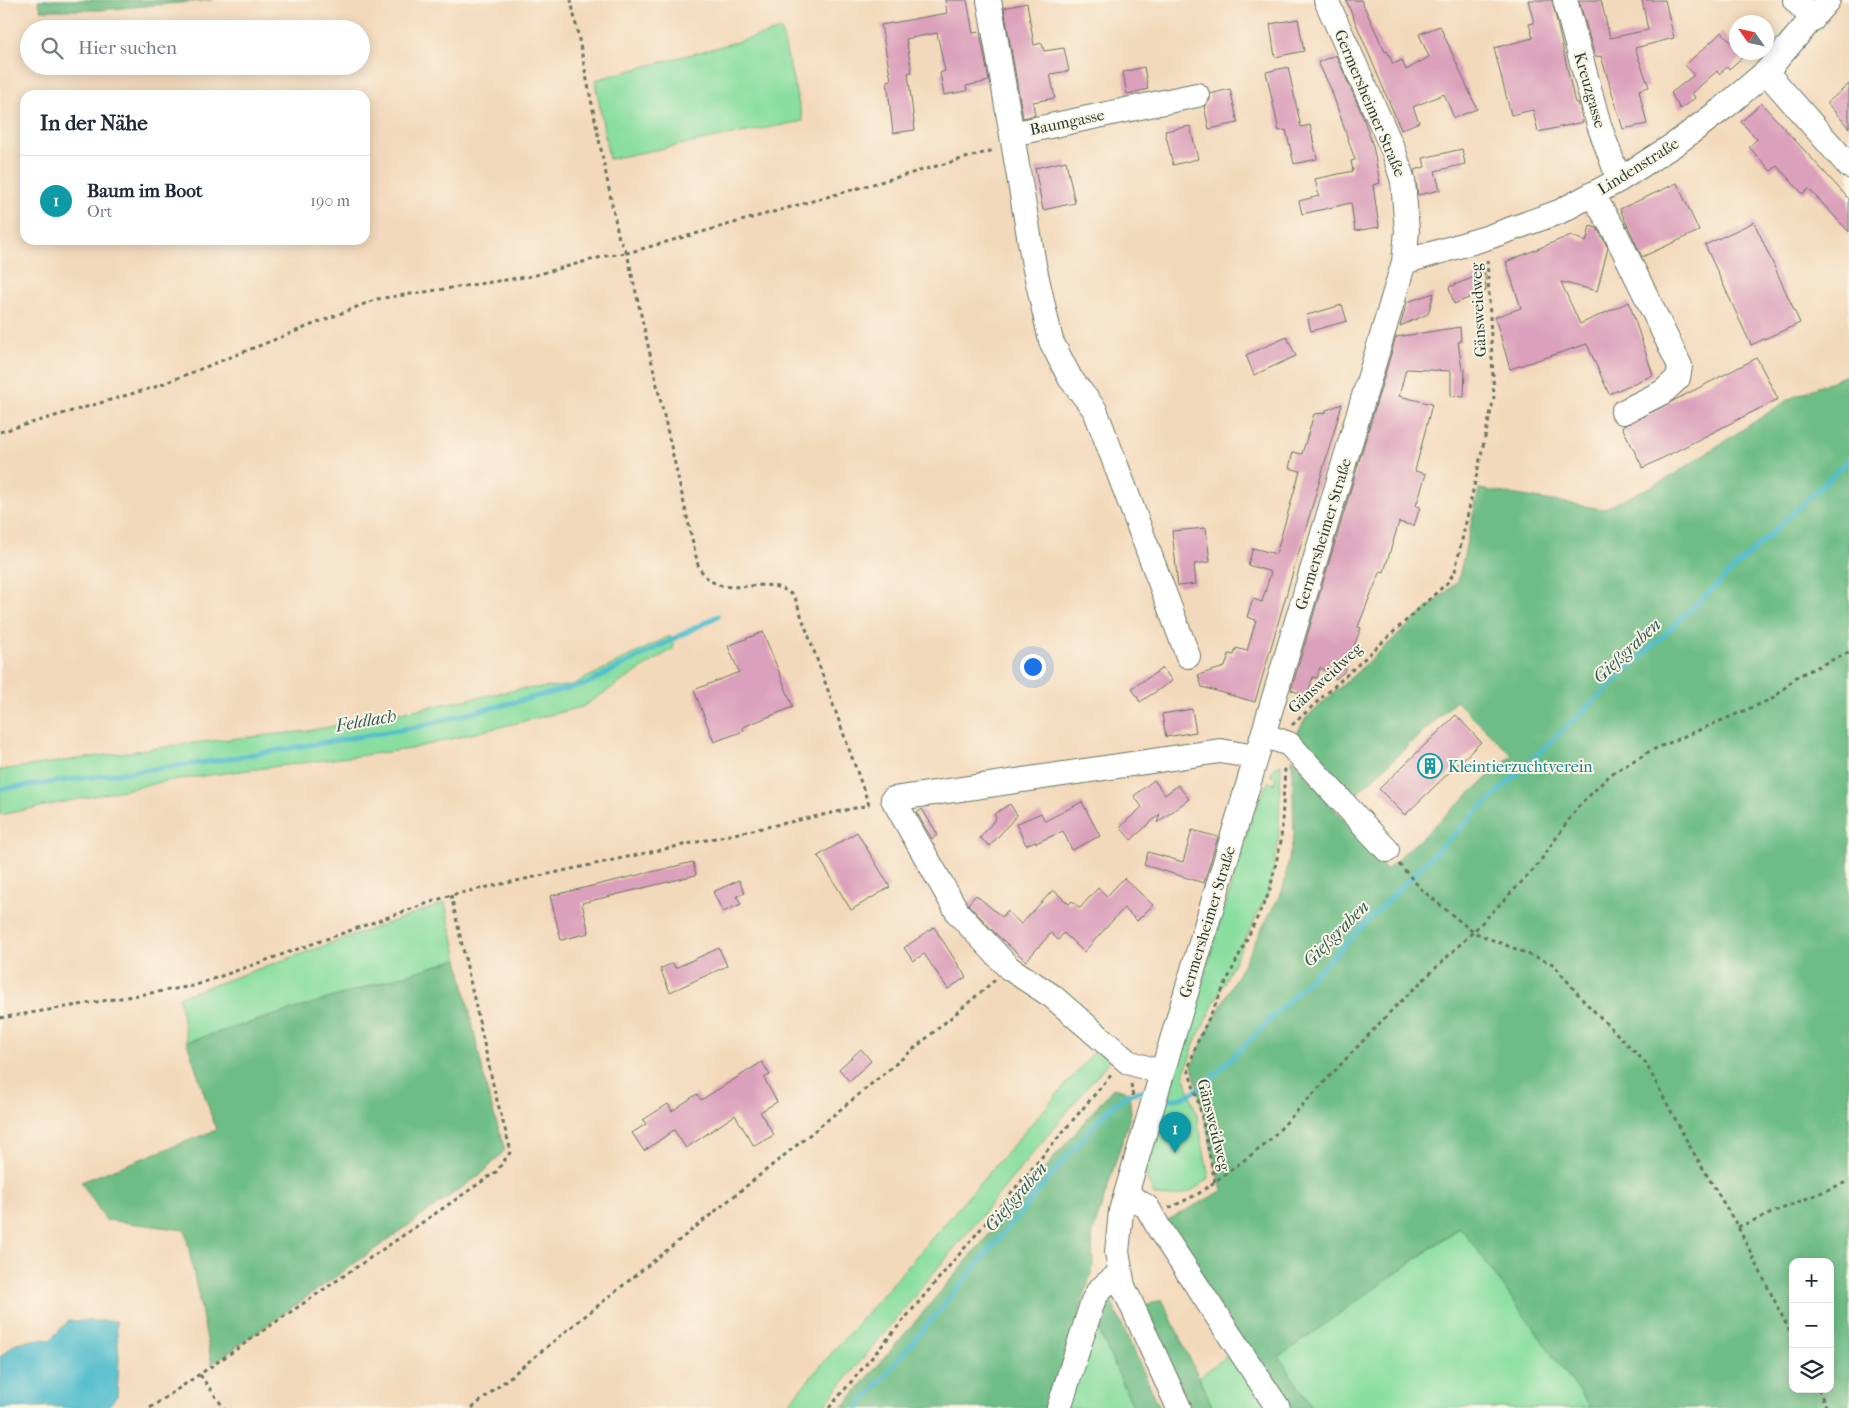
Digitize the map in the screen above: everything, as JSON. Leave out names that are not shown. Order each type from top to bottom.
[{"type":"street","name":"Baumgasse","points":[[989,0],[1013,139],[1197,95]]},
{"type":"street","name":"Germersheimer Straße","points":[[1179,1408],[1127,1297],[1120,1273],[1117,1233],[1143,1105],[1161,1077],[1404,262],[1407,231],[1403,181],[1394,152],[1326,0]]},
{"type":"street","name":"Kreuzgasse","points":[[1565,0],[1599,125],[1619,180]]},
{"type":"street","points":[[1795,0],[1812,20]]},
{"type":"street","name":"Lindenstraße","points":[[1404,262],[1486,238],[1559,212],[1619,180],[1675,144],[1719,112],[1766,72],[1828,0]]},
{"type":"street","points":[[1766,72],[1849,166]]},
{"type":"street","points":[[1013,139],[1034,264],[1051,340],[1070,378],[1094,410],[1188,656]]},
{"type":"street","points":[[1592,194],[1614,230],[1680,366],[1678,378],[1663,392],[1623,412]]},
{"type":"street","points":[[1263,735],[1289,744],[1387,850]]},
{"type":"street","points":[[1161,1077],[1129,1070],[1052,996],[1009,968],[958,913],[893,799],[1220,751],[1256,757]]},
{"type":"street","points":[[1126,1194],[1147,1207],[1278,1408]]},
{"type":"street","points":[[1059,1408],[1093,1301],[1099,1290],[1120,1273]]},
{"type":"path","points":[[571,0],[619,239],[627,253],[698,565],[706,578],[721,586],[773,585],[782,587],[795,598],[869,805]]},
{"type":"path","points":[[0,432],[155,387],[376,299],[532,276],[609,255],[627,253],[1013,139]]},
{"type":"path","name":"Gänsweidweg","points":[[1215,1182],[1200,1108],[1188,1069],[1197,1042],[1269,893],[1281,842],[1286,759],[1292,726],[1447,583],[1455,571],[1494,397],[1486,238]]},
{"type":"path","points":[[1150,1213],[1176,1206],[1215,1182],[1266,1144],[1288,1123],[1394,1008],[1473,932],[1536,867],[1577,808],[1611,774],[1650,751],[1774,698],[1796,677],[1849,652]]},
{"type":"path","points":[[0,1018],[193,986],[451,895],[893,799]]},
{"type":"path","points":[[1404,869],[1422,890],[1473,932],[1552,964],[1583,1000],[1645,1062],[1689,1145],[1738,1227],[1789,1330]]},
{"type":"path","points":[[150,1408],[200,1376],[496,1172],[511,1151],[495,1094],[451,895]]},
{"type":"path","points":[[472,1408],[620,1286],[714,1213],[1009,968]]},
{"type":"path","points":[[829,1408],[1111,1075],[1129,1070],[1143,1105]]},
{"type":"path","points":[[1738,1227],[1849,1181]]},
{"type":"path","points":[[200,1376],[224,1408]]},
{"type":"path","points":[[1820,1393],[1827,1408]]},
{"type":"green space","points":[[38,0],[212,0],[101,10],[41,10]]},
{"type":"green space","points":[[781,30],[803,121],[609,159],[595,80]]},
{"type":"green space","points":[[1849,374],[1849,1408],[1591,1408],[1460,1227],[1279,1357],[1313,1408],[1286,1408],[1164,1222],[1222,1191],[1192,1065],[1204,1038],[1283,889],[1294,834],[1292,758],[1386,870],[1512,755],[1456,701],[1351,799],[1294,738],[1306,718],[1458,581],[1479,489],[1603,509],[1667,479],[1789,399]]},
{"type":"green space","points":[[670,636],[674,648],[582,707],[410,749],[172,780],[0,815],[0,770],[192,743],[308,731],[520,689],[570,686]]},
{"type":"green space","points":[[1281,764],[1278,845],[1268,893],[1195,1042],[1184,1075],[1197,1116],[1209,1178],[1196,1188],[1177,1196],[1154,1195],[1145,1174],[1253,813],[1268,782],[1274,784],[1276,777],[1271,776],[1273,768]]},
{"type":"green space","points":[[445,903],[458,959],[187,1042],[179,997]]},
{"type":"green space","points":[[458,959],[488,1095],[505,1150],[484,1172],[212,1364],[185,1230],[106,1220],[81,1182],[216,1130],[187,1042]]},
{"type":"green space","points":[[1102,1043],[1114,1055],[822,1408],[784,1408]]},
{"type":"green space","points":[[1113,1088],[1129,1092],[1131,1113],[1092,1236],[1093,1267],[1051,1408],[842,1408]]},
{"type":"green space","points":[[1461,1227],[1591,1408],[1286,1408],[1278,1357]]},
{"type":"green space","points":[[1162,1299],[1213,1408],[1191,1408],[1144,1307]]},
{"type":"green space","points":[[1106,1301],[1111,1301],[1160,1408],[1134,1408],[1093,1318]]},
{"type":"green space","points":[[1093,1318],[1134,1408],[1066,1408]]},
{"type":"green space","points":[[1235,1350],[1271,1408],[1213,1408],[1199,1377]]},
{"type":"water","points":[[68,1321],[116,1321],[119,1358],[117,1396],[107,1408],[0,1408],[0,1357],[16,1343],[39,1339],[50,1340]]},
{"type":"building","points":[[945,0],[967,0],[973,33],[980,32],[989,81],[966,86],[967,91],[944,95],[940,73],[945,71],[937,33],[906,39],[912,72],[908,73],[915,130],[893,133],[887,81],[891,80],[881,25],[947,13]]},
{"type":"building","points":[[1346,0],[1361,0],[1385,52],[1387,51],[1393,64],[1402,60],[1406,70],[1429,57],[1419,34],[1440,26],[1477,109],[1454,118],[1444,94],[1413,107],[1419,122],[1401,130]]},
{"type":"building","points":[[1528,0],[1552,0],[1575,103],[1578,102],[1583,122],[1538,132],[1533,110],[1511,115],[1494,48],[1533,38],[1529,24],[1534,23]]},
{"type":"building","points":[[1579,0],[1601,0],[1610,38],[1648,30],[1642,0],[1665,0],[1674,38],[1635,48],[1649,87],[1639,90],[1647,124],[1623,129],[1601,56],[1595,57]]},
{"type":"building","points":[[1027,3],[1034,45],[1042,43],[1044,51],[1064,48],[1069,71],[1050,74],[1055,98],[1033,102],[1035,115],[1023,118],[1004,8]]},
{"type":"building","points":[[1298,19],[1304,51],[1275,57],[1270,24]]},
{"type":"building","points":[[1722,32],[1729,40],[1729,60],[1739,60],[1729,69],[1727,67],[1719,74],[1717,71],[1692,93],[1695,98],[1680,109],[1671,93],[1694,75],[1685,65]]},
{"type":"building","points":[[1336,55],[1362,114],[1373,146],[1380,183],[1373,185],[1379,227],[1355,231],[1351,203],[1302,214],[1299,201],[1319,196],[1315,179],[1353,171],[1351,161],[1355,160],[1331,89],[1318,62]]},
{"type":"building","points":[[1144,67],[1148,89],[1127,94],[1123,72]]},
{"type":"building","points":[[1288,67],[1301,127],[1310,125],[1317,159],[1294,164],[1286,130],[1279,131],[1266,72]]},
{"type":"building","points":[[1849,84],[1849,128],[1827,103]]},
{"type":"building","points":[[1230,89],[1238,123],[1209,129],[1204,106],[1210,100],[1210,94]]},
{"type":"building","points":[[1761,103],[1849,199],[1849,232],[1809,189],[1803,194],[1777,166],[1771,171],[1749,147],[1757,139],[1741,122]]},
{"type":"building","points":[[1190,126],[1198,159],[1173,165],[1165,131]]},
{"type":"building","points":[[1462,149],[1465,164],[1435,171],[1440,190],[1418,195],[1414,170],[1425,167],[1423,158]]},
{"type":"building","points":[[1066,161],[1075,203],[1043,210],[1035,168]]},
{"type":"building","points":[[1677,183],[1699,231],[1642,257],[1620,209]]},
{"type":"building","points":[[1754,222],[1800,323],[1751,345],[1705,245]]},
{"type":"building","points":[[1590,226],[1597,228],[1608,248],[1597,291],[1561,282],[1580,324],[1629,302],[1653,375],[1609,394],[1587,344],[1510,369],[1495,317],[1521,308],[1506,262],[1571,235],[1586,242]]},
{"type":"building","points":[[1485,273],[1486,291],[1454,304],[1449,287]]},
{"type":"building","points":[[1434,293],[1428,314],[1400,326],[1407,302]]},
{"type":"building","points":[[1342,305],[1347,321],[1311,331],[1307,315]]},
{"type":"building","points":[[1460,327],[1461,342],[1458,342],[1462,369],[1465,369],[1464,397],[1451,396],[1451,371],[1406,369],[1399,396],[1432,404],[1415,471],[1426,474],[1416,506],[1420,507],[1414,526],[1399,522],[1384,572],[1381,571],[1370,596],[1358,627],[1361,628],[1344,672],[1336,679],[1320,667],[1317,678],[1313,677],[1307,696],[1291,690],[1396,337]]},
{"type":"building","points":[[1287,337],[1296,356],[1254,375],[1246,355]]},
{"type":"building","points":[[1757,358],[1778,399],[1643,468],[1622,427]]},
{"type":"building","points":[[1342,404],[1255,702],[1202,687],[1198,675],[1225,667],[1229,654],[1234,655],[1236,648],[1247,651],[1256,620],[1247,617],[1253,599],[1262,602],[1271,572],[1248,565],[1253,548],[1276,554],[1300,471],[1289,468],[1293,452],[1302,454],[1314,414],[1326,413],[1326,410]]},
{"type":"building","points":[[1206,528],[1210,562],[1194,564],[1196,584],[1178,586],[1172,531]]},
{"type":"building","points":[[763,632],[793,707],[743,727],[744,731],[714,742],[694,690],[739,672],[728,646]]},
{"type":"building","points":[[1163,668],[1172,681],[1140,702],[1132,688]]},
{"type":"building","points":[[1192,709],[1196,732],[1166,737],[1162,714]]},
{"type":"building","name":"Kleintierzuchtverein","points":[[1456,715],[1481,742],[1405,815],[1379,789]]},
{"type":"building","points":[[1154,780],[1165,795],[1178,785],[1189,799],[1157,823],[1160,814],[1131,840],[1120,827],[1142,807],[1134,796]]},
{"type":"building","points":[[1082,802],[1100,836],[1072,850],[1063,831],[1036,843],[1035,841],[1026,845],[1016,824],[1041,813],[1045,821]]},
{"type":"building","points":[[1010,804],[1017,815],[990,846],[980,838],[996,818],[994,814]]},
{"type":"building","points":[[922,809],[938,835],[932,839],[917,813]]},
{"type":"building","points":[[1192,830],[1218,837],[1204,883],[1144,865],[1148,852],[1183,862]]},
{"type":"building","points":[[857,832],[890,887],[851,910],[818,856]]},
{"type":"building","points":[[693,862],[696,875],[582,903],[589,933],[561,940],[550,896]]},
{"type":"building","points":[[1124,878],[1153,905],[1137,921],[1124,908],[1084,952],[1064,933],[1058,940],[1051,933],[1026,961],[995,933],[968,904],[976,895],[1002,917],[1007,911],[1021,924],[1053,890],[1069,904],[1072,901],[1080,908],[1098,888],[1107,896]]},
{"type":"building","points":[[739,880],[745,893],[737,896],[741,904],[723,912],[713,892]]},
{"type":"building","points":[[934,927],[966,977],[948,989],[924,954],[913,961],[904,948]]},
{"type":"building","points":[[719,948],[727,966],[670,992],[660,969],[673,963],[675,968]]},
{"type":"building","points":[[861,1049],[871,1061],[849,1081],[839,1069]]},
{"type":"building","points":[[762,1062],[770,1075],[764,1078],[777,1102],[760,1112],[774,1135],[754,1146],[735,1115],[686,1148],[674,1130],[644,1151],[632,1133],[646,1124],[643,1120],[668,1104],[672,1111],[697,1094],[701,1100]]},
{"type":"waterway","name":"Gießgraben","points":[[1162,1097],[1169,1099],[1181,1098],[1208,1082],[1461,827],[1849,460]]},
{"type":"waterway","name":"Feldlach","points":[[0,789],[214,761],[416,727],[586,684],[718,616]]},
{"type":"waterway","name":"Gießgraben","points":[[858,1408],[1091,1128],[1110,1108],[1125,1097],[1141,1091],[1150,1092]]},
{"type":"place","name":"Kleintierzuchtverein","points":[[1430,766]]},
{"type":"place","name":"Baum im Boot","points":[[1175,1153]]}]
